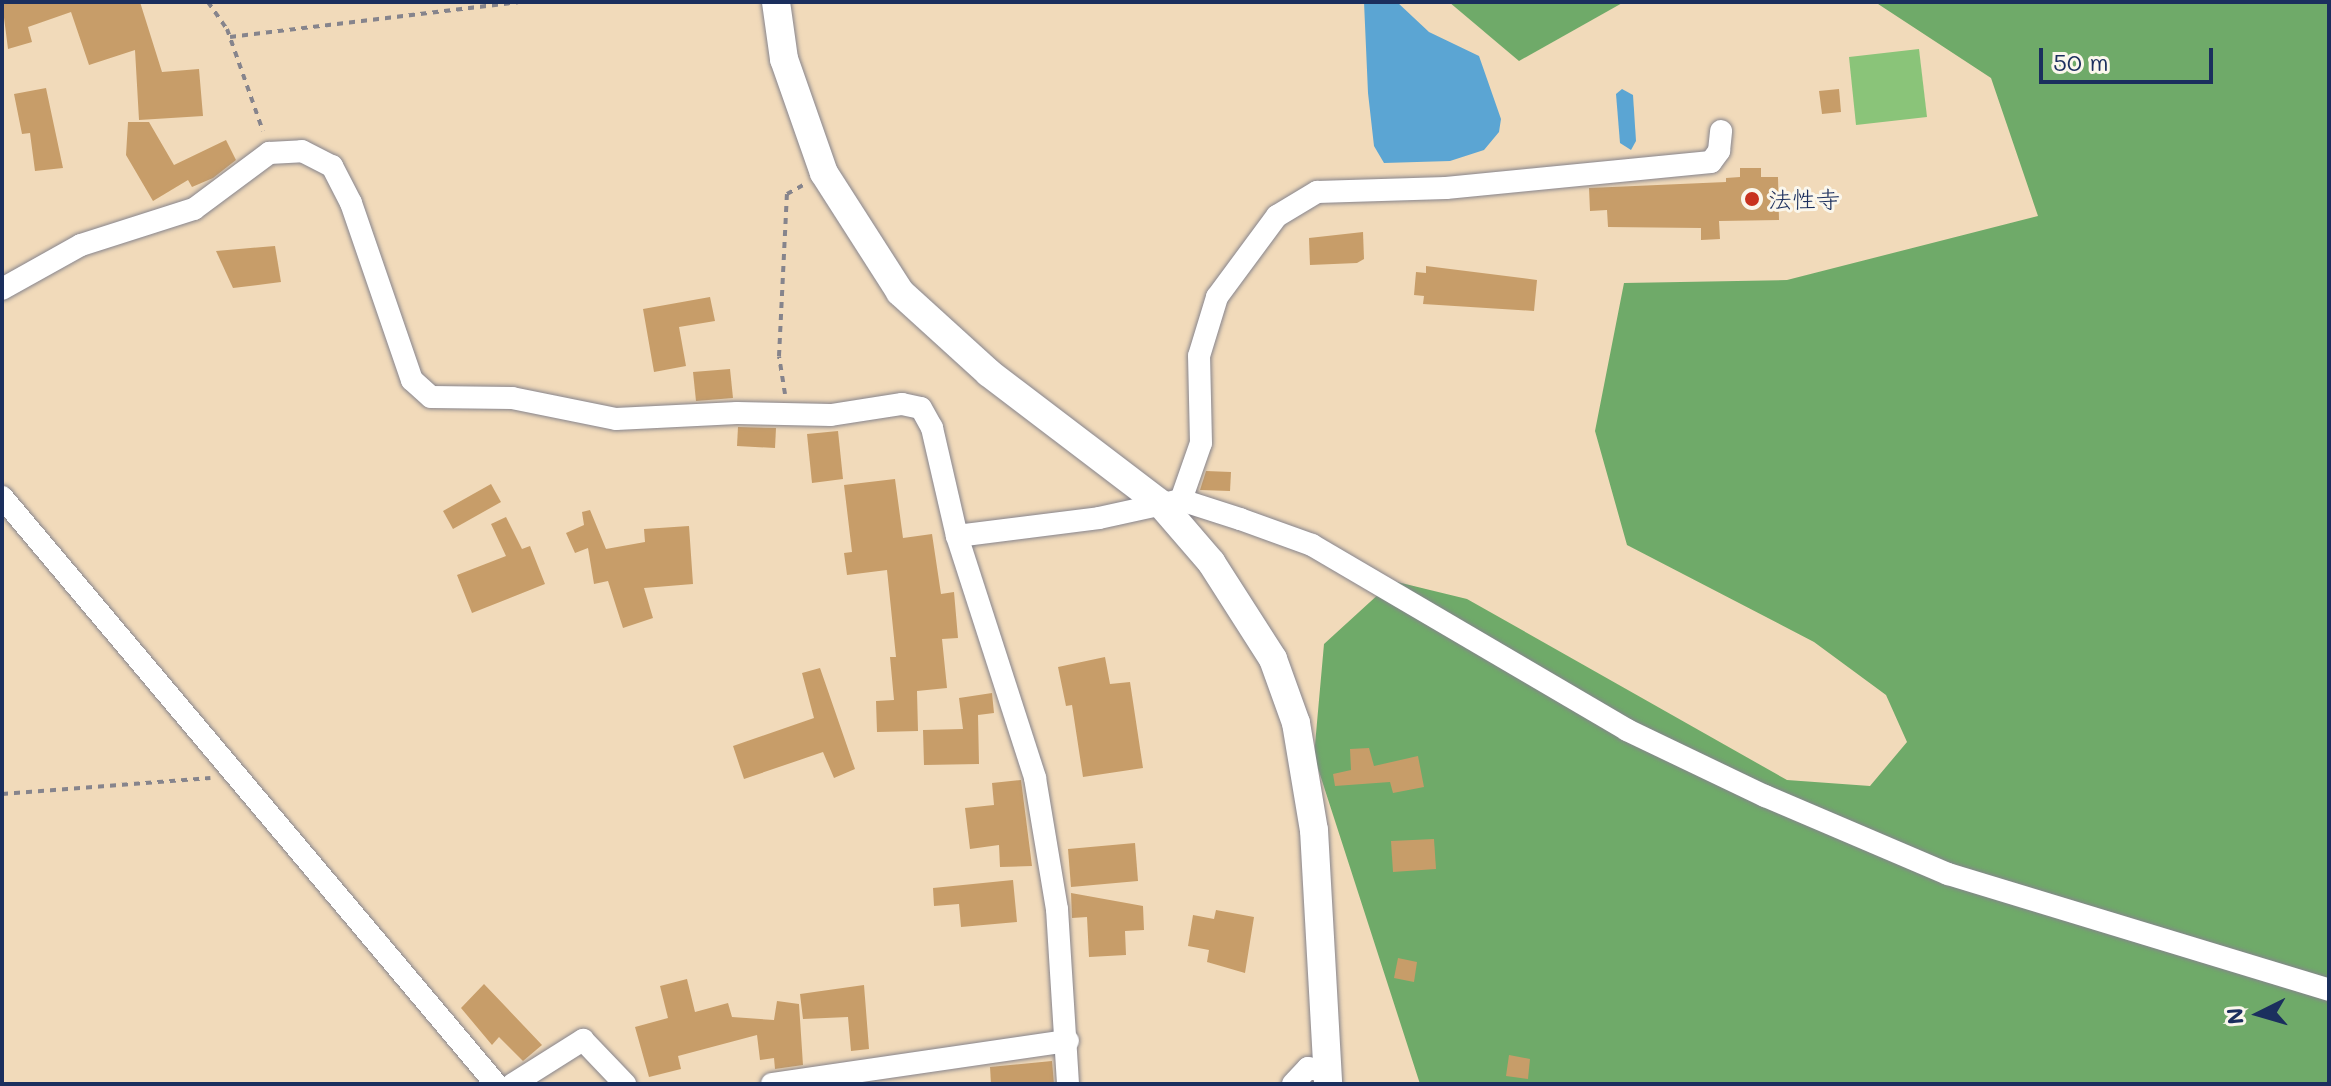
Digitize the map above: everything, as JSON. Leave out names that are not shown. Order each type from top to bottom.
[{"type":"street","points":[[776,2],[784,59],[824,173],[856,231],[900,292],[939,331],[1171,502],[1312,545],[1627,730],[1948,874],[2329,990]]},
{"type":"street","points":[[1171,502],[1201,443],[1199,356],[1217,297],[1277,216],[1317,192],[1446,188],[1711,162],[1719,151],[1721,131]]},
{"type":"street","points":[[2,289],[41,262],[81,245],[194,209],[269,153],[302,151],[332,166],[351,203],[412,380],[431,397],[512,398],[616,419],[788,412],[831,415],[902,404],[921,408],[932,428],[957,536],[1035,778],[1057,909],[1068,1041],[1068,1084]]},
{"type":"street","points":[[2,497],[496,1084]]},
{"type":"street","points":[[957,536],[1171,502]]},
{"type":"street","points":[[1171,502],[1247,614],[1273,659],[1296,723],[1320,885],[1328,1078],[1308,1068],[1293,1084]]},
{"type":"street","points":[[513,1084],[583,1040],[625,1084]]},
{"type":"street","points":[[772,1084],[1068,1041]]},
{"type":"path","points":[[208,2],[230,37],[269,153]]},
{"type":"path","points":[[230,37],[518,2]]},
{"type":"path","points":[[788,412],[779,356],[787,194],[824,173]]},
{"type":"path","points":[[2,794],[236,778]]},
{"type":"green space","points":[[1449,2],[1624,2],[1519,61]]},
{"type":"green space","points":[[1875,2],[2329,2],[2329,1084],[1420,1084],[1314,756],[1324,644],[1393,581],[1467,599],[1787,780],[1870,786],[1907,742],[1886,695],[1814,642],[1627,545],[1595,431],[1624,283],[1787,280],[2038,216],[1991,78]]},
{"type":"green space","points":[[1919,49],[1927,117],[1856,125],[1849,57]]},
{"type":"water","points":[[1364,2],[1397,2],[1429,32],[1479,56],[1501,119],[1499,132],[1484,150],[1450,161],[1384,163],[1374,146]]},
{"type":"water","points":[[1622,89],[1633,95],[1636,141],[1631,150],[1620,143],[1616,94]]},
{"type":"building","points":[[2,2],[140,2],[162,72],[199,69],[203,116],[139,120],[135,50],[89,65],[71,12],[28,27],[32,42],[8,49]]},
{"type":"building","points":[[46,88],[63,168],[35,171],[30,133],[22,134],[14,94]]},
{"type":"building","points":[[1839,89],[1841,112],[1822,114],[1819,91]]},
{"type":"building","points":[[128,122],[149,122],[174,165],[226,140],[236,160],[213,178],[192,187],[188,180],[153,201],[126,155]]},
{"type":"building","points":[[1740,168],[1761,168],[1761,177],[1778,177],[1779,220],[1719,221],[1720,239],[1701,240],[1701,228],[1608,227],[1607,210],[1590,211],[1589,188],[1726,182],[1726,178],[1740,177]]},
{"type":"building","points":[[1363,232],[1364,259],[1357,263],[1310,265],[1309,238]]},
{"type":"building","points":[[275,246],[281,282],[233,288],[216,251]]},
{"type":"building","points":[[1426,266],[1537,280],[1534,311],[1423,304],[1424,296],[1414,295],[1416,272],[1426,273]]},
{"type":"building","points":[[710,297],[715,321],[679,327],[686,366],[654,372],[643,309]]},
{"type":"building","points":[[730,369],[733,398],[696,401],[693,372]]},
{"type":"building","points":[[738,427],[776,428],[775,448],[737,446]]},
{"type":"building","points":[[838,431],[843,479],[812,483],[807,434]]},
{"type":"building","points":[[1206,471],[1231,472],[1230,491],[1200,490]]},
{"type":"building","points":[[895,479],[903,538],[932,534],[941,594],[954,592],[958,638],[942,639],[947,688],[917,691],[918,731],[877,732],[876,701],[894,700],[890,657],[896,657],[887,570],[847,575],[844,553],[852,552],[844,485]]},
{"type":"building","points":[[491,484],[501,502],[453,529],[443,511]]},
{"type":"building","points":[[590,510],[606,549],[645,542],[644,529],[689,526],[693,584],[644,588],[653,618],[623,628],[608,581],[594,584],[588,548],[575,553],[566,533],[584,525],[582,512]]},
{"type":"building","points":[[506,517],[522,549],[530,546],[545,584],[472,613],[457,575],[506,556],[491,524]]},
{"type":"building","points":[[1105,657],[1110,684],[1130,682],[1143,768],[1083,777],[1072,705],[1066,706],[1058,667]]},
{"type":"building","points":[[820,668],[855,769],[834,778],[823,752],[744,779],[733,746],[814,718],[802,673]]},
{"type":"building","points":[[992,693],[994,713],[978,715],[979,764],[924,765],[923,730],[963,729],[959,698]]},
{"type":"building","points":[[1369,748],[1374,766],[1418,756],[1424,787],[1393,793],[1390,782],[1335,786],[1333,774],[1351,770],[1350,749]]},
{"type":"building","points":[[1021,780],[1032,866],[1000,867],[999,845],[970,849],[965,808],[994,805],[992,783]]},
{"type":"building","points":[[1434,839],[1436,869],[1393,872],[1391,841]]},
{"type":"building","points":[[1135,843],[1138,881],[1071,887],[1068,849]]},
{"type":"building","points":[[1013,880],[1017,922],[961,927],[959,904],[934,906],[933,888]]},
{"type":"building","points":[[1071,893],[1143,906],[1144,930],[1125,931],[1126,955],[1089,957],[1087,917],[1072,918]]},
{"type":"building","points":[[1216,910],[1254,917],[1245,973],[1207,962],[1209,950],[1188,946],[1193,915],[1214,919]]},
{"type":"building","points":[[1398,958],[1417,962],[1414,982],[1394,978]]},
{"type":"building","points":[[687,979],[695,1012],[728,1003],[732,1017],[774,1020],[777,1001],[799,1004],[803,1065],[775,1069],[774,1058],[760,1060],[757,1035],[678,1056],[681,1069],[649,1077],[635,1027],[668,1018],[660,986]]},
{"type":"building","points":[[484,984],[542,1045],[523,1061],[499,1037],[492,1045],[461,1008]]},
{"type":"building","points":[[864,985],[869,1049],[851,1051],[848,1017],[803,1019],[800,994]]},
{"type":"building","points":[[1509,1055],[1530,1059],[1528,1079],[1506,1076]]},
{"type":"building","points":[[1052,1061],[1054,1084],[991,1084],[990,1067]]},
{"type":"place","name":"法性寺","points":[[1752,199]]}]
